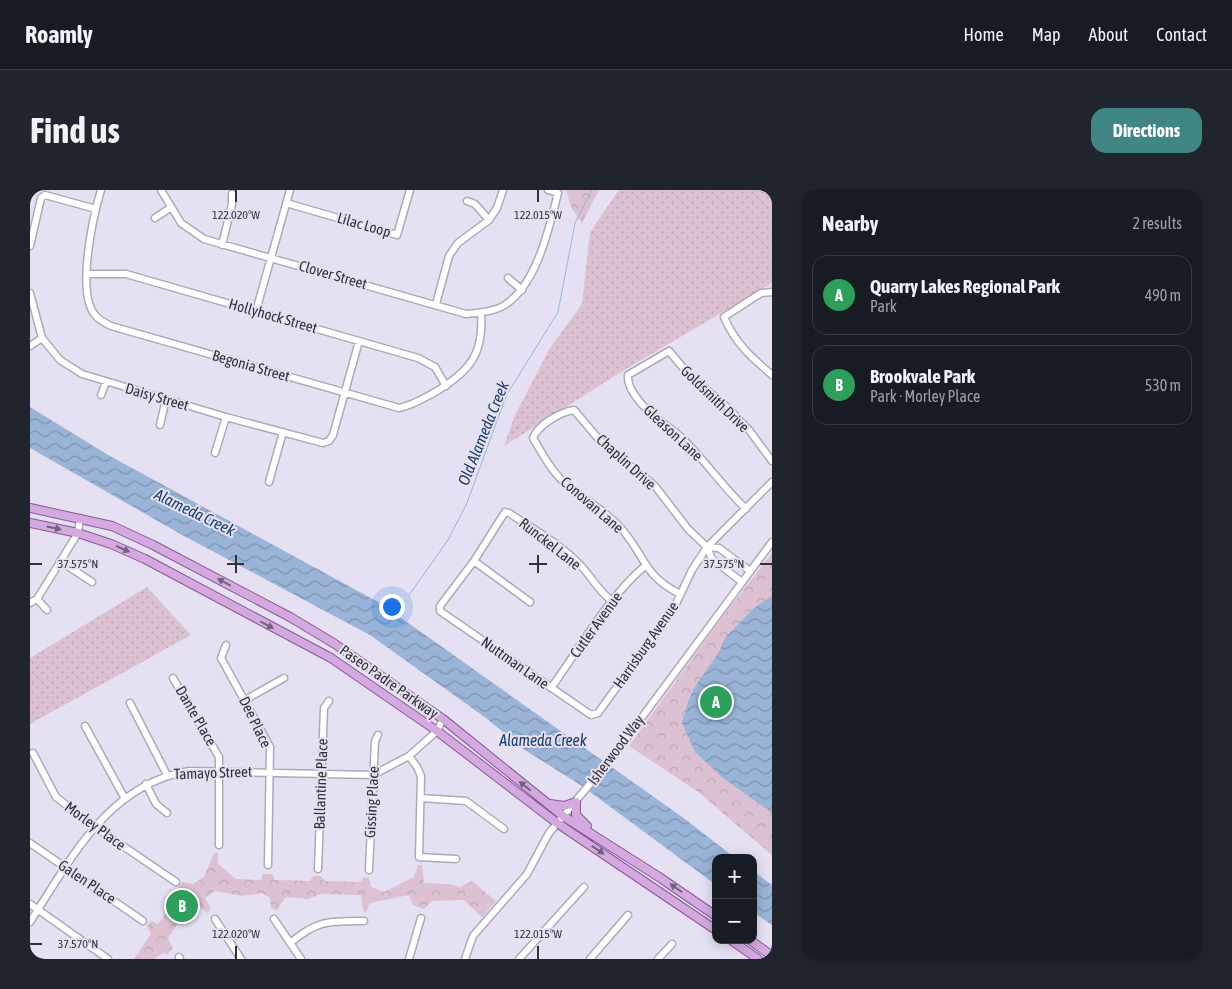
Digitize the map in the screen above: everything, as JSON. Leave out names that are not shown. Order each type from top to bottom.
[{"type":"main road","name":"Paseo Padre Parkway","points":[[30,508],[112,526],[153,545],[290,617],[358,659],[443,719],[563,816],[712,913]]},
{"type":"main road","name":"Paseo Padre Parkway","points":[[30,523],[78,533],[111,544],[146,559],[330,658],[436,731],[557,823],[712,927]]},
{"type":"main road","points":[[548,804],[564,806],[577,802],[576,815],[579,820],[611,846]]},
{"type":"main road","points":[[737,944],[758,959]]},
{"type":"main road","points":[[756,944],[772,956]]},
{"type":"street","name":"Begonia Street","points":[[101,190],[87,246],[88,274],[91,308],[101,320],[111,326],[399,408],[414,405],[459,377],[475,357],[481,340],[481,313]]},
{"type":"street","name":"Clover Street","points":[[161,190],[170,208],[181,223],[191,232],[222,245],[466,314],[481,313],[503,306],[522,290],[544,247],[558,193],[548,190]]},
{"type":"street","points":[[256,310],[290,190]]},
{"type":"street","name":"Lilac Loop","points":[[286,203],[397,236],[410,190]]},
{"type":"street","points":[[436,304],[449,256],[458,243],[489,220],[497,208],[503,190]]},
{"type":"street","points":[[222,245],[232,204],[232,194]]},
{"type":"street","points":[[30,246],[32,228],[41,198],[45,195],[96,209]]},
{"type":"street","points":[[467,201],[475,204],[489,220]]},
{"type":"street","points":[[155,218],[170,208]]},
{"type":"street","name":"Hollyhock Street","points":[[88,274],[126,274],[418,358],[435,367],[446,386]]},
{"type":"street","points":[[508,278],[522,290]]},
{"type":"street","points":[[772,292],[754,297],[724,317],[732,335],[746,353],[772,375]]},
{"type":"street","name":"Daisy Street","points":[[30,293],[42,338],[60,360],[82,374],[106,382],[323,443],[329,441],[333,435],[344,393]]},
{"type":"street","points":[[30,346],[42,338]]},
{"type":"street","points":[[344,393],[359,341]]},
{"type":"street","name":"Goldsmith Drive","points":[[628,375],[669,351],[690,376],[728,408],[749,430],[772,461]]},
{"type":"street","name":"Gleason Lane","points":[[628,375],[627,382],[640,402],[652,415],[682,438],[709,466],[727,491],[746,509]]},
{"type":"street","points":[[101,395],[106,382]]},
{"type":"street","points":[[160,425],[166,399]]},
{"type":"street","name":"Chaplin Drive","points":[[536,431],[566,411],[574,410],[602,443],[655,486],[688,529],[707,547],[712,559],[742,582]]},
{"type":"street","points":[[215,453],[226,417]]},
{"type":"street","name":"Conovan Lane","points":[[536,431],[533,438],[551,468],[570,489],[597,506],[625,533],[645,566],[662,585],[680,594]]},
{"type":"street","points":[[269,482],[283,432]]},
{"type":"street","name":"Harrisburg Avenue","points":[[595,714],[598,713],[674,608],[692,570],[707,547],[772,482]]},
{"type":"street","name":"Runckel Lane","points":[[474,561],[505,512],[509,513],[560,548],[582,567],[602,594],[613,602]]},
{"type":"street","points":[[30,602],[37,599],[78,533],[80,518]]},
{"type":"street","name":"Isherwood Way","points":[[465,959],[473,936],[527,874],[549,833],[577,802],[612,757],[772,542]]},
{"type":"street","name":"Chaplin Drive","points":[[707,547],[719,548],[750,571]]},
{"type":"street","points":[[474,561],[530,602]]},
{"type":"street","name":"Nuttman Lane","points":[[474,561],[440,606],[440,611],[591,715],[595,714]]},
{"type":"street","points":[[60,562],[92,582]]},
{"type":"street","name":"Cutler Avenue","points":[[551,688],[613,602],[634,575],[645,566]]},
{"type":"street","points":[[37,599],[47,610]]},
{"type":"street","name":"Dee Place","points":[[226,645],[221,658],[270,747],[268,866]]},
{"type":"street","name":"Dante Place","points":[[173,678],[219,757],[219,845]]},
{"type":"street","points":[[244,700],[284,678]]},
{"type":"street","name":"Ballantine Place","points":[[318,869],[320,774],[324,708],[329,701]]},
{"type":"street","points":[[130,704],[167,775]]},
{"type":"street","name":"Tamayo Street","points":[[30,922],[95,827],[124,798],[146,784],[167,775],[189,771],[373,775],[409,756],[436,731],[443,719]]},
{"type":"street","points":[[85,726],[124,798]]},
{"type":"street","name":"Gissing Place","points":[[369,870],[375,741],[378,735]]},
{"type":"street","name":"Morley Place","points":[[33,752],[56,797],[95,827],[176,882]]},
{"type":"street","points":[[409,756],[417,766],[420,776],[420,857],[456,859]]},
{"type":"street","points":[[146,784],[156,804],[167,813]]},
{"type":"street","points":[[421,798],[466,801],[504,829]]},
{"type":"street","name":"Galen Place","points":[[30,843],[143,921]]},
{"type":"street","points":[[519,959],[584,887]]},
{"type":"street","points":[[30,904],[108,959]]},
{"type":"street","points":[[590,959],[628,915]]},
{"type":"street","points":[[409,959],[421,918]]},
{"type":"street","points":[[215,919],[241,959]]},
{"type":"street","points":[[274,919],[301,959]]},
{"type":"street","points":[[290,943],[304,931],[322,922],[364,920]]},
{"type":"street","points":[[658,959],[672,944]]},
{"type":"green space","points":[[566,190],[599,190],[582,223],[572,209]]},
{"type":"green space","points":[[619,190],[772,190],[772,283],[626,369],[504,446],[515,415],[550,348],[582,304],[590,232]]},
{"type":"green space","points":[[772,553],[772,855],[697,791],[629,746],[717,624]]},
{"type":"green space","points":[[147,587],[191,635],[30,724],[30,658]]},
{"type":"green space","points":[[214,853],[218,853],[218,864],[236,879],[261,880],[263,874],[273,874],[274,880],[310,881],[313,876],[321,876],[324,881],[358,882],[362,881],[363,877],[369,878],[371,887],[384,892],[414,877],[418,865],[422,865],[424,883],[449,884],[460,887],[472,881],[496,901],[482,917],[464,900],[432,901],[424,909],[413,905],[409,895],[370,903],[366,912],[363,911],[361,895],[321,894],[308,899],[286,897],[277,910],[271,908],[270,898],[262,893],[242,896],[215,891],[205,898],[211,909],[207,913],[198,905],[185,908],[182,918],[168,938],[173,948],[167,954],[163,953],[154,959],[134,959],[151,934],[147,926],[151,921],[158,924],[181,893],[178,888],[182,882],[193,884],[204,877]]},
{"type":"water","name":"Alameda Creek","points":[[30,407],[108,455],[380,603],[685,819],[730,854],[712,854],[712,882],[582,786],[525,750],[486,718],[370,635],[184,536],[30,448]]},
{"type":"water","points":[[772,596],[772,813],[723,778],[695,752],[682,723],[694,688],[719,652],[725,638],[754,608]]},
{"type":"water","points":[[757,874],[772,885],[772,925],[757,915]]},
{"type":"waterway","name":"Old Alameda Creek","points":[[409,595],[448,540],[467,503],[506,396],[558,312],[575,223],[592,190]]},
{"type":"place","name":"Quarry Lakes Regional Park","points":[[716,702]]},
{"type":"place","name":"Brookvale Park","points":[[182,906]]}]
